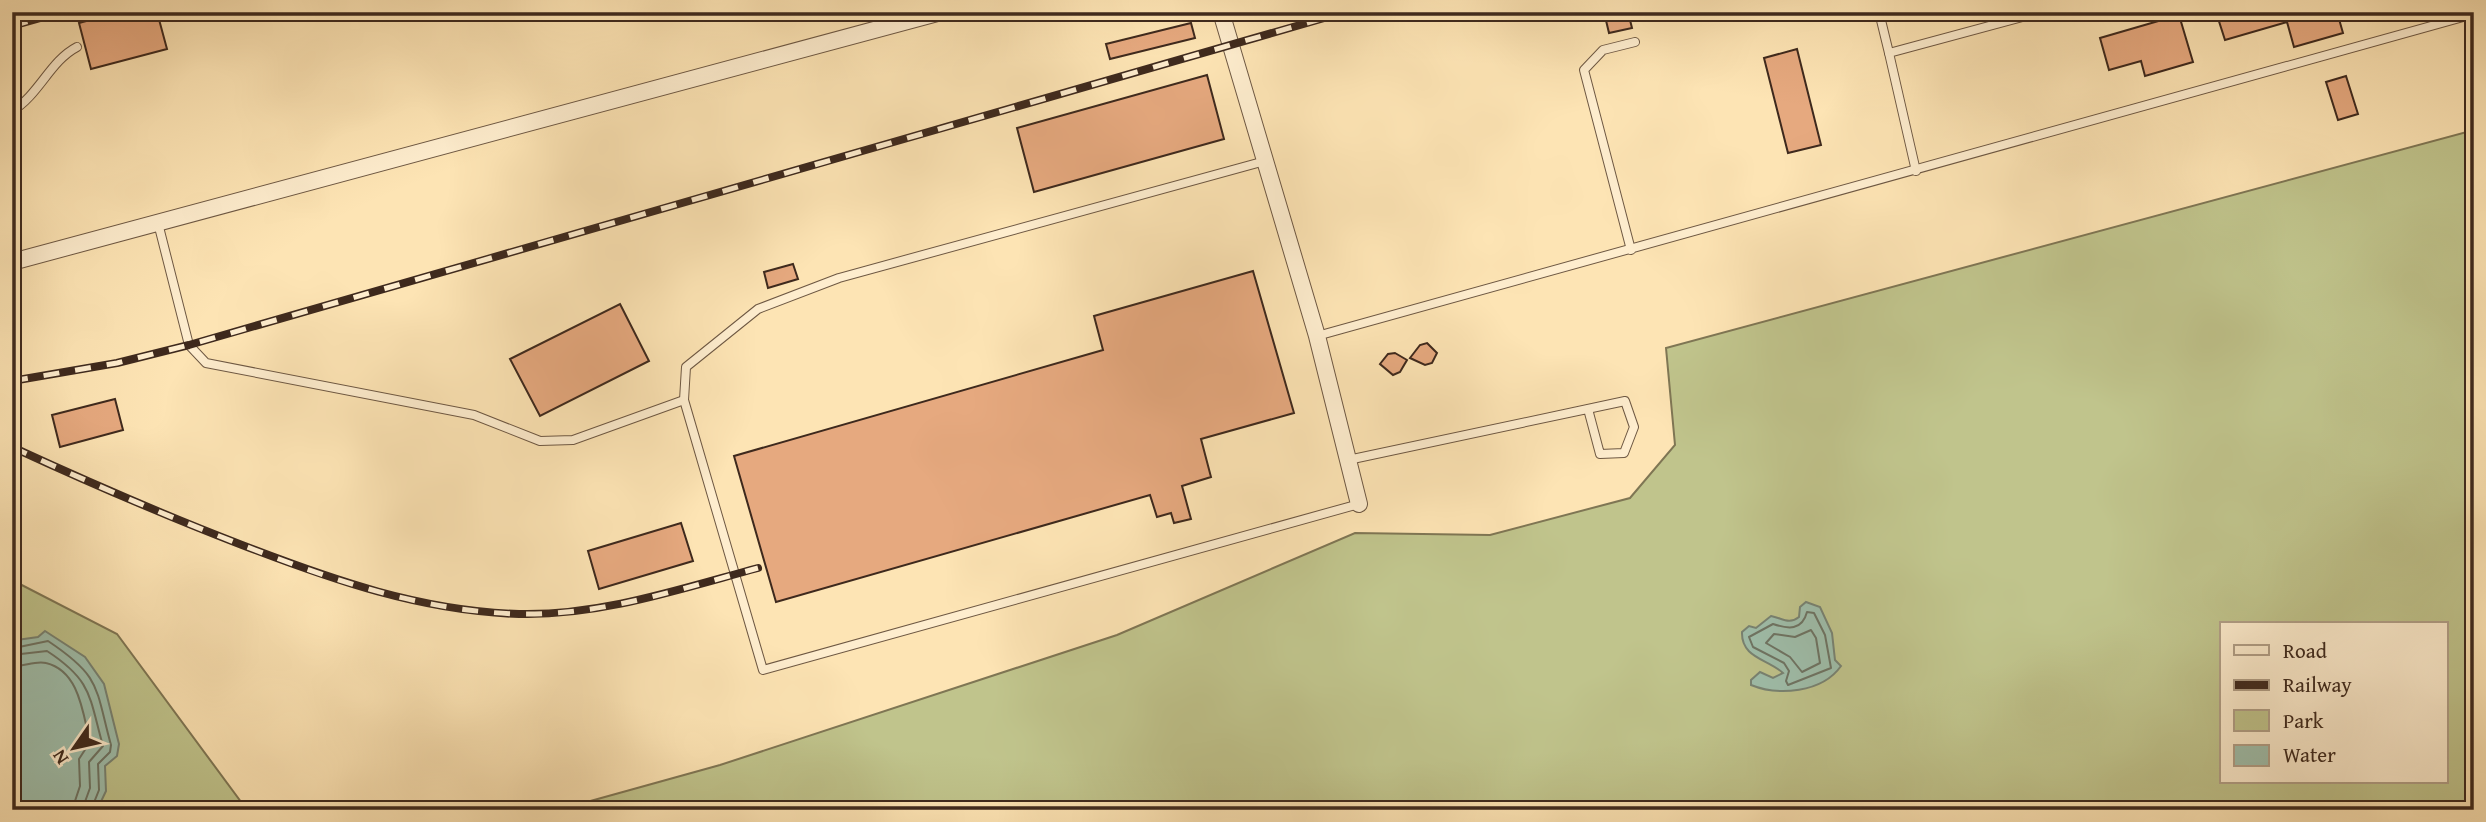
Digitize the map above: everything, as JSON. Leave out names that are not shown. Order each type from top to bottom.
[{"type":"street","points":[[12,262],[942,12]]},
{"type":"street","points":[[1221,12],[1317,336],[1359,504]]},
{"type":"lane","points":[[1879,12],[1916,171]]},
{"type":"lane","points":[[1889,52],[2041,12]]},
{"type":"lane","points":[[1317,336],[2474,14]]},
{"type":"lane","points":[[1631,250],[1584,69],[1603,50],[1635,42]]},
{"type":"lane","points":[[12,111],[36,91],[65,53],[77,47]]},
{"type":"lane","points":[[1265,161],[839,278],[758,309],[686,367],[684,400],[763,670],[1359,504]]},
{"type":"lane","points":[[158,223],[189,345],[206,363],[474,415],[540,441],[573,440],[684,400]]},
{"type":"lane","points":[[1348,460],[1625,401],[1634,427],[1624,453],[1600,454],[1588,409]]},
{"type":"green space","points":[[2474,130],[2474,810],[558,810],[720,765],[1117,635],[1355,533],[1490,535],[1630,498],[1675,445],[1666,348]]},
{"type":"green space","points":[[12,580],[117,634],[247,810],[12,810]]},
{"type":"water","points":[[1806,602],[1820,607],[1832,633],[1835,660],[1841,666],[1823,682],[1799,690],[1774,690],[1751,685],[1751,680],[1760,672],[1773,678],[1783,673],[1751,653],[1743,641],[1742,632],[1749,626],[1756,628],[1771,616],[1789,621],[1795,619],[1799,617],[1800,607]]},
{"type":"water","points":[[45,631],[85,657],[104,684],[119,744],[117,756],[105,766],[106,791],[97,810],[12,810],[12,635],[17,640],[38,637]]},
{"type":"building","points":[[119,12],[157,12],[167,49],[91,69],[79,23]]},
{"type":"building","points":[[1604,12],[1628,12],[1632,28],[1609,33]]},
{"type":"building","points":[[2216,12],[2307,12],[2307,16],[2337,12],[2343,33],[2294,47],[2287,22],[2225,40]]},
{"type":"building","points":[[2179,15],[2193,62],[2145,76],[2141,61],[2109,70],[2100,38]]},
{"type":"building","points":[[1191,23],[1195,38],[1110,59],[1106,44]]},
{"type":"building","points":[[1797,49],[1821,145],[1788,153],[1764,58]]},
{"type":"building","points":[[1207,75],[1224,139],[1034,192],[1017,128]]},
{"type":"building","points":[[2346,76],[2358,114],[2338,120],[2326,82]]},
{"type":"building","points":[[793,264],[798,279],[768,288],[764,272]]},
{"type":"building","points":[[1253,271],[1294,413],[1201,439],[1211,477],[1182,486],[1191,519],[1174,523],[1171,513],[1157,517],[1150,495],[776,602],[734,456],[1103,350],[1094,316]]},
{"type":"building","points":[[620,304],[649,361],[540,416],[510,359]]},
{"type":"building","points":[[1427,343],[1437,353],[1432,363],[1425,365],[1410,358],[1420,345]]},
{"type":"building","points":[[1395,353],[1407,360],[1400,372],[1393,375],[1380,364],[1388,354]]},
{"type":"building","points":[[115,399],[123,430],[60,447],[52,415]]},
{"type":"building","points":[[681,523],[693,561],[599,589],[588,551]]},
{"type":"railway","points":[[12,26],[62,12]]},
{"type":"railway","points":[[12,381],[117,363],[189,345],[1345,12]]},
{"type":"railway","points":[[12,447],[155,510],[276,558],[378,592],[447,607],[519,614],[580,611],[640,600],[758,568]]}]
